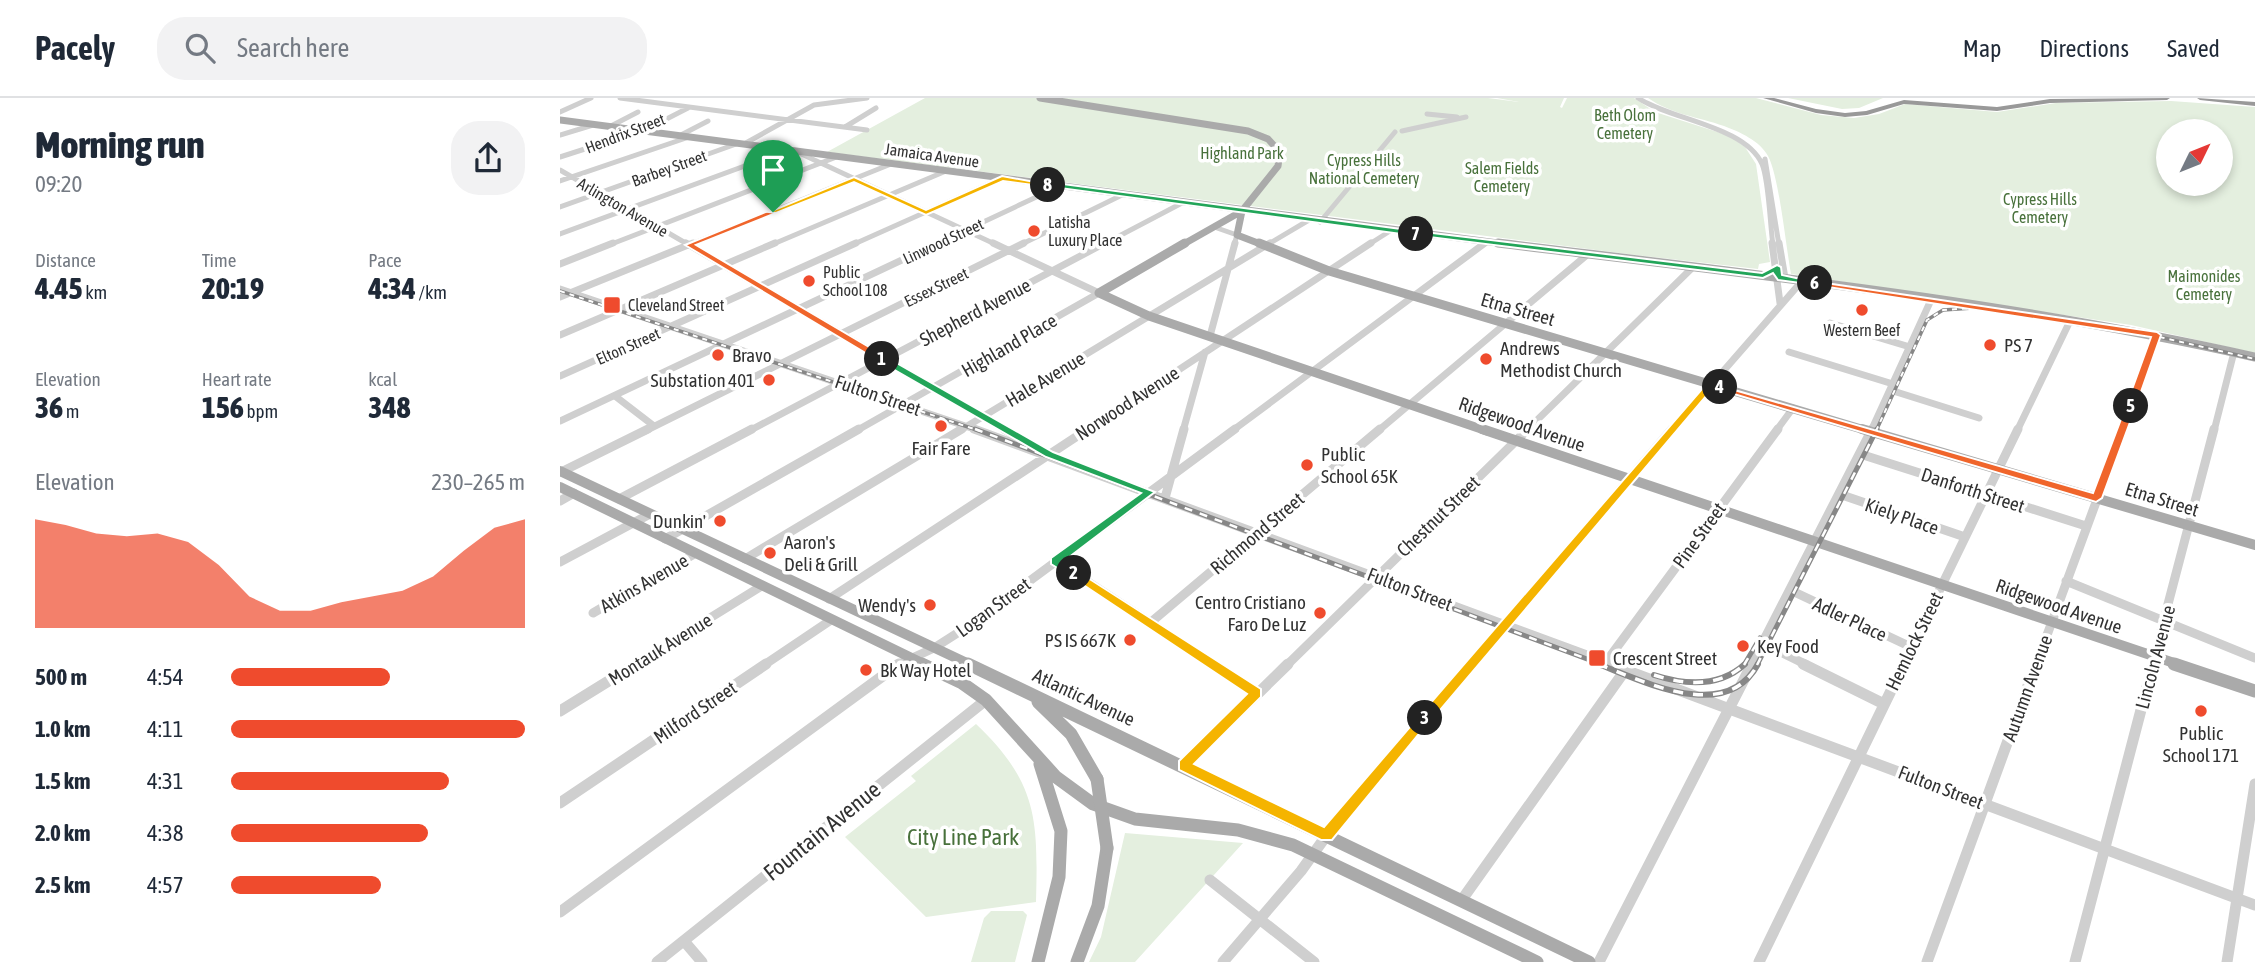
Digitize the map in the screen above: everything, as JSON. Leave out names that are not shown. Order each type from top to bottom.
[{"type":"highway","points":[[1766,98],[1840,114],[1867,113],[1904,102],[1997,109],[2069,101],[2167,98]]},
{"type":"highway","points":[[1777,98],[1819,109],[1844,112],[1865,110],[1906,98]]},
{"type":"highway","points":[[1920,98],[1997,105],[2046,98]]},
{"type":"highway","points":[[2200,98],[2255,103]]},
{"type":"highway","points":[[2228,98],[2255,103]]},
{"type":"main road","points":[[1040,98],[1248,131],[1273,141],[1280,149],[1282,158],[1242,211],[1237,235]]},
{"type":"main road","name":"Jamaica Avenue","points":[[560,120],[1320,222],[1763,275],[2157,335],[2255,357]]},
{"type":"main road","name":"Highland Place","points":[[1099,293],[1217,228],[1242,211]]},
{"type":"main road","name":"Etna Street","points":[[1237,235],[1329,271],[2255,545]]},
{"type":"main road","name":"Ridgewood Avenue","points":[[1099,293],[1149,316],[2255,691]]},
{"type":"main road","name":"Atlantic Avenue","points":[[561,471],[1184,766],[1589,962]]},
{"type":"main road","points":[[560,487],[760,587],[962,683],[986,700],[1017,731],[1039,762],[1092,804],[1126,818],[1154,824],[1228,828],[1258,834],[1315,852],[1537,962]]},
{"type":"main road","points":[[1020,688],[1054,714],[1071,734],[1097,779],[1107,848],[1107,870],[1098,912],[1077,962]]},
{"type":"main road","points":[[1038,962],[1059,877],[1060,831],[1039,762]]},
{"type":"street","points":[[560,112],[591,98]]},
{"type":"street","points":[[620,98],[867,130]]},
{"type":"street","name":"Barbey Street","points":[[560,207],[741,144],[818,104],[867,98]]},
{"type":"street","points":[[1638,98],[1662,113],[1717,129],[1750,146],[1762,164],[1777,267],[1782,278]]},
{"type":"street","points":[[1644,98],[1673,114],[1735,133],[1754,144],[1763,154],[1772,189],[1782,278],[1780,303]]},
{"type":"street","name":"Hendrix Street","points":[[560,157],[640,131],[690,107]]},
{"type":"street","points":[[845,127],[876,108]]},
{"type":"street","points":[[608,127],[638,112]]},
{"type":"street","points":[[1320,222],[1399,131],[1466,117],[1427,114]]},
{"type":"street","points":[[680,136],[708,121]]},
{"type":"street","points":[[560,135],[593,125]]},
{"type":"street","points":[[560,181],[689,137]]},
{"type":"street","points":[[560,234],[791,150]]},
{"type":"street","name":"Ridgewood Avenue","points":[[791,150],[1099,293]]},
{"type":"street","points":[[560,264],[839,156]]},
{"type":"street","points":[[560,297],[891,164]]},
{"type":"street","name":"Arlington Avenue","points":[[560,170],[981,417],[1049,454]]},
{"type":"street","points":[[560,335],[946,171]]},
{"type":"street","name":"Elton Street","points":[[560,376],[1002,178]]},
{"type":"street","name":"Linwood Street","points":[[560,421],[1060,186]]},
{"type":"street","name":"Essex Street","points":[[561,471],[1122,195]]},
{"type":"street","name":"Shepherd Avenue","points":[[619,499],[1182,203]]},
{"type":"street","name":"Hale Avenue","points":[[745,559],[1309,220]]},
{"type":"street","name":"Etna Street","points":[[1217,228],[1237,235]]},
{"type":"street","name":"Norwood Avenue","points":[[829,599],[1390,231]]},
{"type":"street","points":[[1210,336],[1237,235]]},
{"type":"street","name":"Logan Street","points":[[560,912],[907,657],[934,648],[1056,561],[1487,242]]},
{"type":"street","name":"Richmond Street","points":[[1150,623],[1588,254]]},
{"type":"street","name":"Chestnut Street","points":[[1184,766],[1693,267]]},
{"type":"street","points":[[1763,275],[1777,267]]},
{"type":"street","points":[[1223,962],[1315,852],[1326,835],[1780,303],[1802,281]]},
{"type":"street","name":"Fulton Street","points":[[560,289],[1049,454],[2255,905]]},
{"type":"street","name":"Highland Place","points":[[665,539],[1099,293]]},
{"type":"street","points":[[1599,962],[1860,454],[1931,300]]},
{"type":"street","name":"Hemlock Street","points":[[1759,962],[2070,321]]},
{"type":"street","points":[[1830,323],[1910,347]]},
{"type":"street","name":"Autumn Avenue","points":[[1927,962],[2157,335]]},
{"type":"street","points":[[1166,498],[1205,352]]},
{"type":"street","points":[[1789,352],[1979,418]]},
{"type":"street","name":"Lincoln Avenue","points":[[2075,962],[2234,352]]},
{"type":"street","points":[[615,396],[654,426]]},
{"type":"street","name":"Pine Street","points":[[1606,662],[1793,408]]},
{"type":"street","name":"Danforth Street","points":[[1860,454],[2086,526]]},
{"type":"street","points":[[560,500],[574,493]]},
{"type":"street","name":"Kiely Place","points":[[1839,494],[1965,537]]},
{"type":"street","points":[[560,562],[650,514]]},
{"type":"street","name":"Atkins Avenue","points":[[593,613],[694,554]]},
{"type":"street","points":[[1056,561],[1257,693]]},
{"type":"street","points":[[2066,581],[2255,659]]},
{"type":"street","name":"Montauk Avenue","points":[[560,711],[760,587]]},
{"type":"street","name":"Adler Place","points":[[1790,590],[1911,648]]},
{"type":"street","name":"Milford Street","points":[[560,803],[831,620]]},
{"type":"street","points":[[1762,643],[1884,704]]},
{"type":"street","points":[[1461,901],[1626,669]]},
{"type":"street","name":"Fountain Avenue","points":[[657,962],[986,700]]},
{"type":"street","points":[[2227,962],[2255,784]]},
{"type":"street","points":[[1210,880],[1314,962]]},
{"type":"street","points":[[684,941],[702,962]]},
{"type":"green space","points":[[925,98],[1488,98],[1519,102],[1497,98],[1564,98],[1560,107],[1562,108],[1567,98],[1634,98],[1655,112],[1730,136],[1745,147],[1756,164],[1770,262],[1759,264],[1758,269],[1635,255],[827,152]]},
{"type":"green space","name":"Cypress Hills Cemetery","points":[[1648,98],[1756,98],[1821,115],[1854,118],[1879,114],[1905,104],[1997,112],[2056,103],[2171,101],[2255,107],[2255,353],[2131,325],[1791,274],[1776,179],[1768,156],[1755,141],[1736,131],[1675,112]]},
{"type":"green space","points":[[1788,98],[1883,98],[1859,108],[1842,109]]},
{"type":"green space","name":"City Line Park","points":[[976,724],[1012,765],[1030,804],[1036,848],[1036,902],[926,917],[845,837],[916,781],[911,776]]},
{"type":"green space","points":[[1125,833],[1243,843],[1135,962],[1089,962],[1101,937]]},
{"type":"green space","points":[[991,911],[1023,911],[1027,915],[1015,962],[971,962],[984,918]]},
{"type":"railway","points":[[560,291],[980,431]]},
{"type":"railway","points":[[1876,431],[1927,320],[1943,310],[1973,308],[2151,335],[2255,359]]},
{"type":"railway","points":[[975,429],[1603,665]]},
{"type":"railway","points":[[1757,665],[1876,431]]},
{"type":"railway","points":[[1744,665],[1760,638]]},
{"type":"railway","points":[[1598,664],[1660,687],[1705,695],[1726,692],[1744,682],[1758,664]]},
{"type":"railway","points":[[1654,675],[1678,681],[1713,681],[1735,672],[1744,665]]},
{"type":"place","name":"Latisha Luxury Place","points":[[1034,231]]},
{"type":"place","name":"Public School 108","points":[[809,281]]},
{"type":"place","name":"Cleveland Street","points":[[612,305]]},
{"type":"place","name":"Western Beef","points":[[1862,310]]},
{"type":"place","name":"PS 7","points":[[1990,345]]},
{"type":"place","name":"Bravo","points":[[718,355]]},
{"type":"place","name":"Andrews Methodist Church","points":[[1486,359]]},
{"type":"place","name":"Substation 401","points":[[769,380]]},
{"type":"place","name":"Fair Fare","points":[[941,426]]},
{"type":"place","name":"Public School 65K","points":[[1307,465]]},
{"type":"place","name":"Dunkin'","points":[[720,521]]},
{"type":"place","name":"Aaron's Deli & Grill","points":[[770,553]]},
{"type":"place","name":"Wendy's","points":[[930,605]]},
{"type":"place","name":"Centro Cristiano Faro De Luz","points":[[1320,613]]},
{"type":"place","name":"PS IS 667K","points":[[1130,640]]},
{"type":"place","name":"Key Food","points":[[1743,646]]},
{"type":"place","name":"Crescent Street","points":[[1597,658]]},
{"type":"place","name":"Bk Way Hotel","points":[[866,670]]},
{"type":"place","name":"Public School 171","points":[[2201,711]]},
{"type":"route","points":[[1002,178],[1351,226],[1763,275],[1777,267],[1778,277],[2157,335],[2096,498],[1711,384],[1326,835],[1184,766],[1257,693],[1056,561],[1149,492],[1044,452],[689,245],[773,212],[854,179],[926,212],[1002,178]]},
{"type":"park label","name":"Beth Olom Cemetery","points":[[1625,124]]},
{"type":"park label","name":"Highland Park","points":[[1242,153]]},
{"type":"park label","name":"Cypress Hills National Cemetery","points":[[1364,169]]},
{"type":"park label","name":"Salem Fields Cemetery","points":[[1502,177]]},
{"type":"park label","name":"Maimonides Cemetery","points":[[2204,285]]}]
